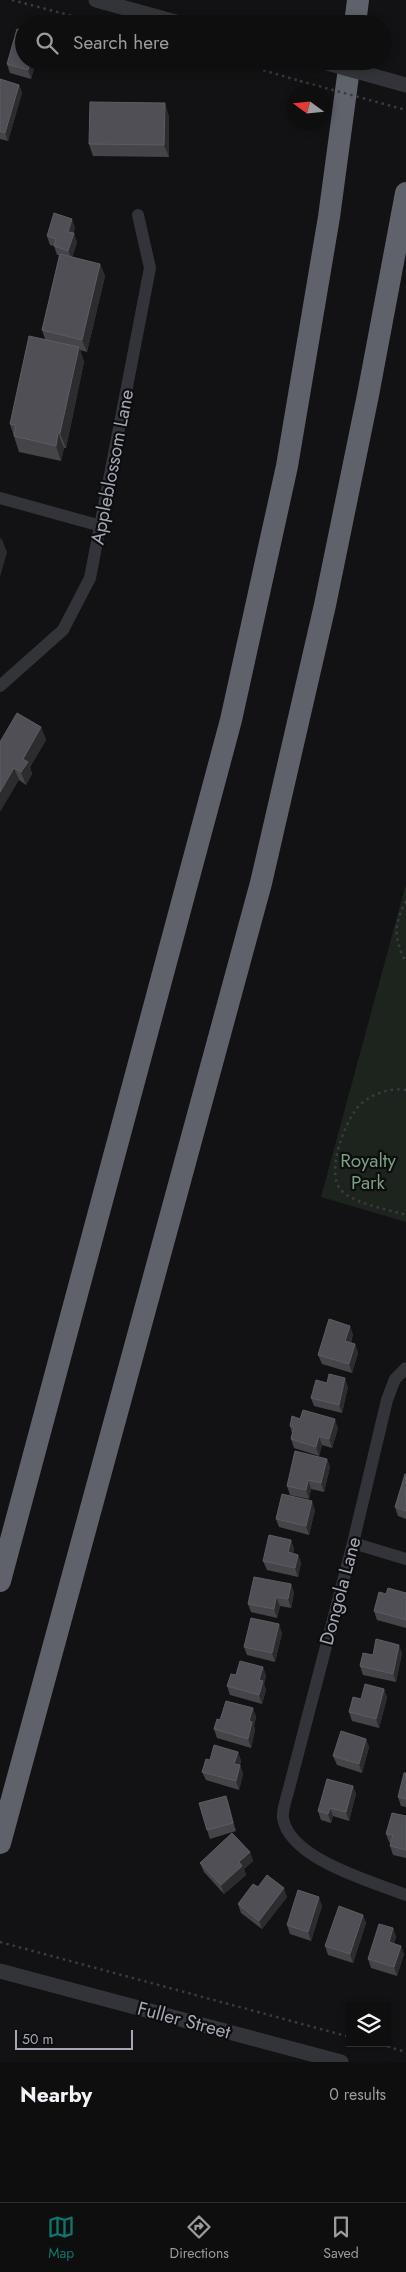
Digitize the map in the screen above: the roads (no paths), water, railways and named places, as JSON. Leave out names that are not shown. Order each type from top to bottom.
[{"type":"highway","points":[[356,15],[358,0]]},
{"type":"highway","points":[[0,1581],[231,720],[287,466],[329,217],[349,70]]},
{"type":"highway","points":[[0,1843],[261,882],[325,605],[368,396],[406,193]]},
{"type":"street","points":[[96,0],[150,15]]},
{"type":"street","points":[[352,70],[406,85]]},
{"type":"street","name":"Appleblossom Lane","points":[[0,686],[63,630],[90,578],[150,268],[138,215]]},
{"type":"street","points":[[0,498],[101,526]]},
{"type":"street","name":"Dongola Lane","points":[[406,1368],[395,1379],[387,1400],[353,1543],[288,1792],[283,1818],[292,1838],[314,1857],[350,1874],[406,1895]]},
{"type":"street","points":[[353,1543],[406,1559]]},
{"type":"street","name":"Fuller Street","points":[[0,1971],[341,2062]]},
{"type":"park label","name":"Royalty Park","points":[[368,1171]]}]
